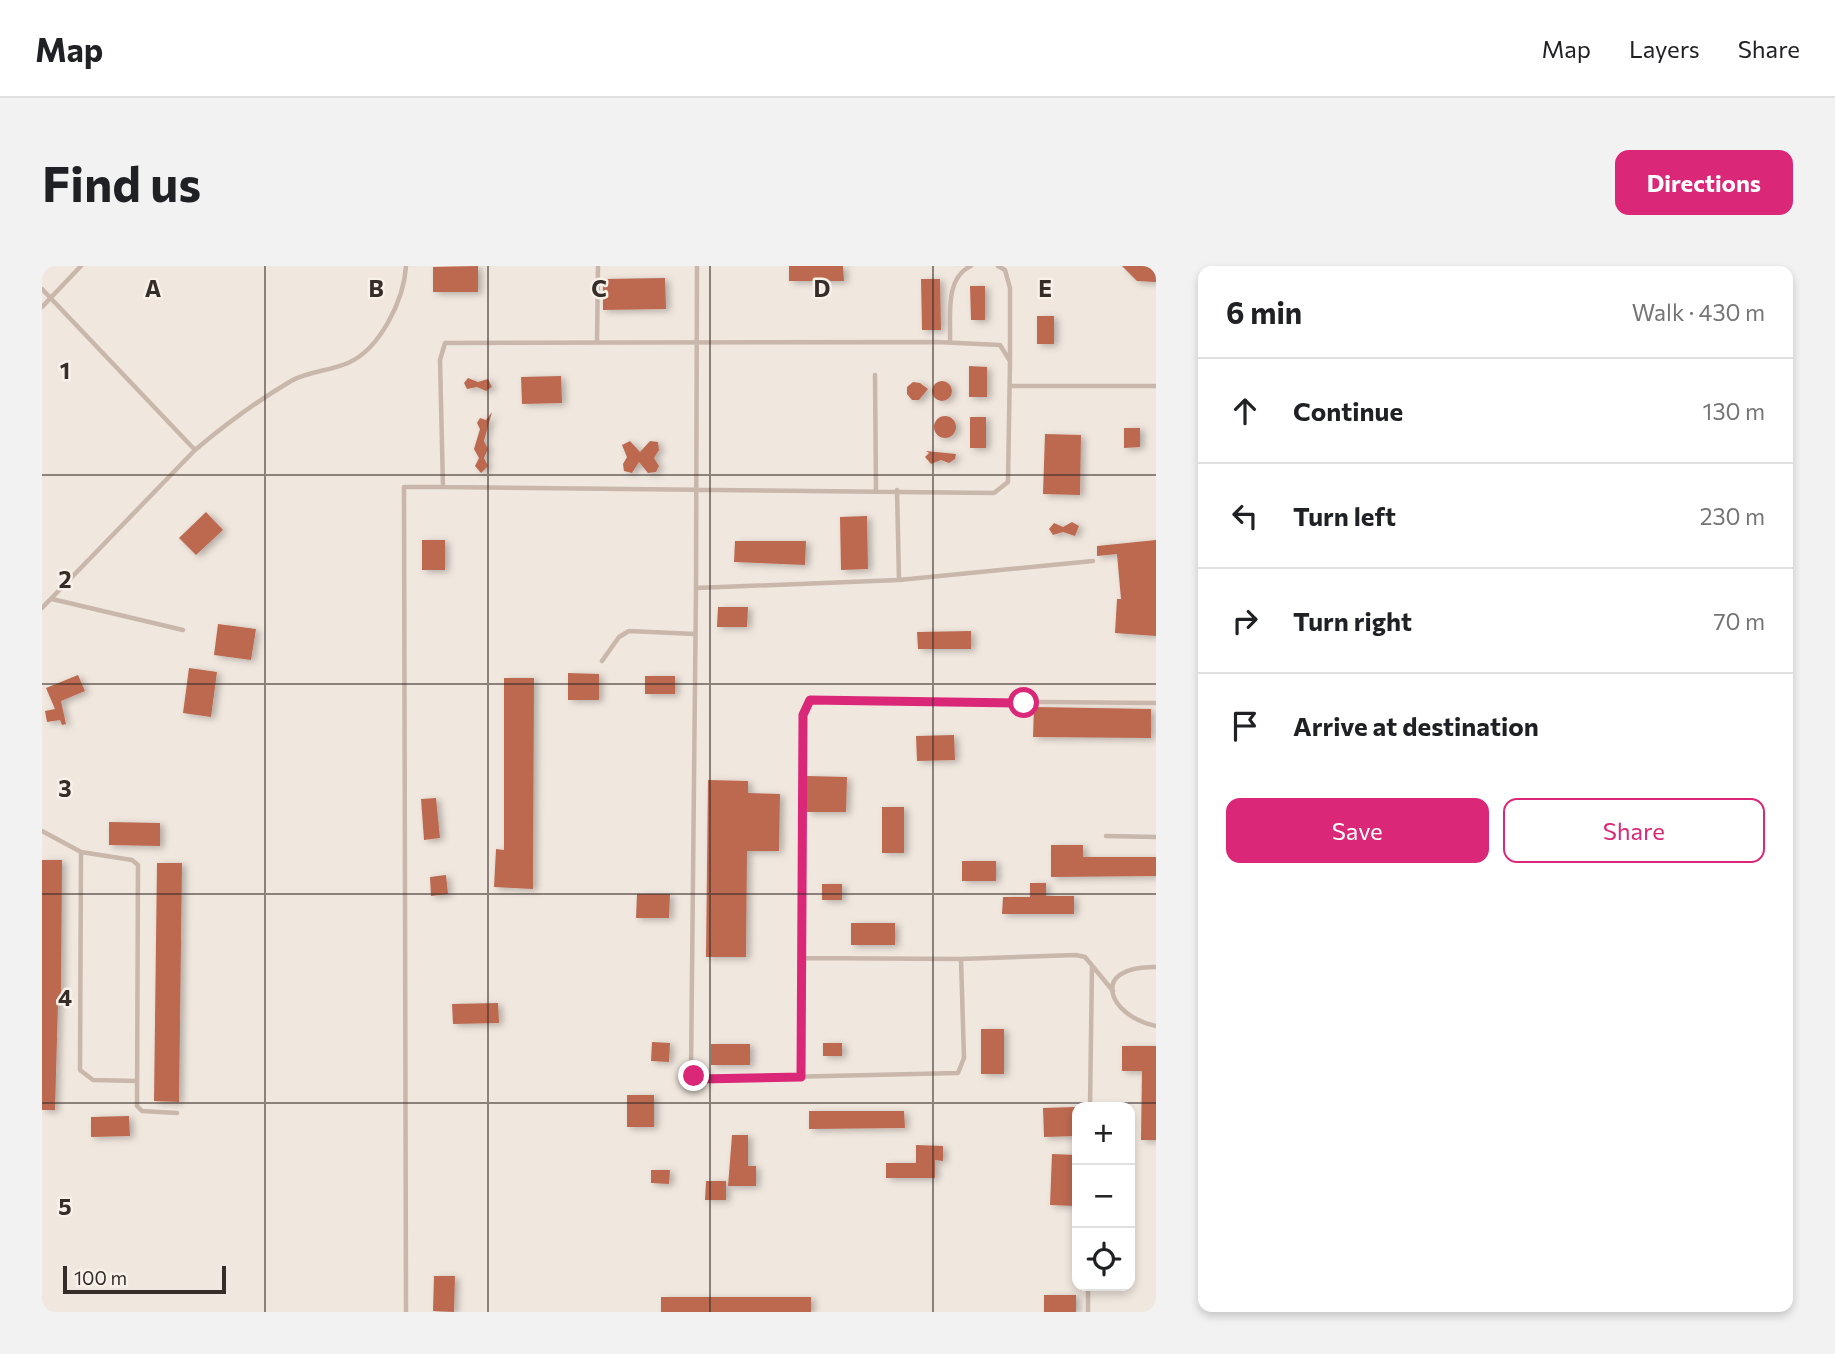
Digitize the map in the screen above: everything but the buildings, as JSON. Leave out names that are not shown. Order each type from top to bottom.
[{"type":"lane","points":[[42,307],[81,266]]},
{"type":"lane","points":[[42,608],[195,450],[246,410],[295,379],[346,364],[366,353],[393,311],[405,283],[405,266]]},
{"type":"lane","points":[[597,342],[598,266]]},
{"type":"lane","points":[[697,266],[691,1071],[699,1079],[958,1073],[964,1058],[961,959]]},
{"type":"lane","points":[[950,342],[953,287],[957,275],[971,266]]},
{"type":"lane","points":[[406,1312],[404,487],[897,490],[983,495],[1002,489],[1008,482],[1010,288],[1005,270],[998,266]]},
{"type":"lane","points":[[42,289],[195,450]]},
{"type":"lane","points":[[443,486],[440,360],[445,343],[950,342],[1000,345],[1010,361]]},
{"type":"lane","points":[[875,375],[876,490]]},
{"type":"lane","points":[[1010,386],[1156,386]]},
{"type":"lane","points":[[897,490],[899,580]]},
{"type":"lane","points":[[696,588],[899,580],[1093,561]]},
{"type":"lane","points":[[51,599],[183,631]]},
{"type":"lane","points":[[602,661],[620,637],[629,631],[695,634]]},
{"type":"lane","points":[[801,1077],[803,715],[810,700],[1156,703]]},
{"type":"lane","points":[[42,831],[81,852],[132,860],[138,865],[137,1106],[142,1111],[177,1113]]},
{"type":"lane","points":[[1106,836],[1156,837]]},
{"type":"lane","points":[[81,852],[80,1070],[93,1080],[136,1081]]},
{"type":"lane","points":[[803,958],[961,959],[1076,955],[1085,957],[1113,991],[1127,1014],[1156,1026]]},
{"type":"lane","points":[[1090,1102],[1092,966]]},
{"type":"lane","points":[[1113,991],[1113,980],[1123,971],[1136,967],[1156,967]]},
{"type":"lane","points":[[1088,1291],[1088,1312]]},
{"type":"route","points":[[694,1076],[699,1079],[801,1077],[803,715],[810,700],[1024,703]]}]
